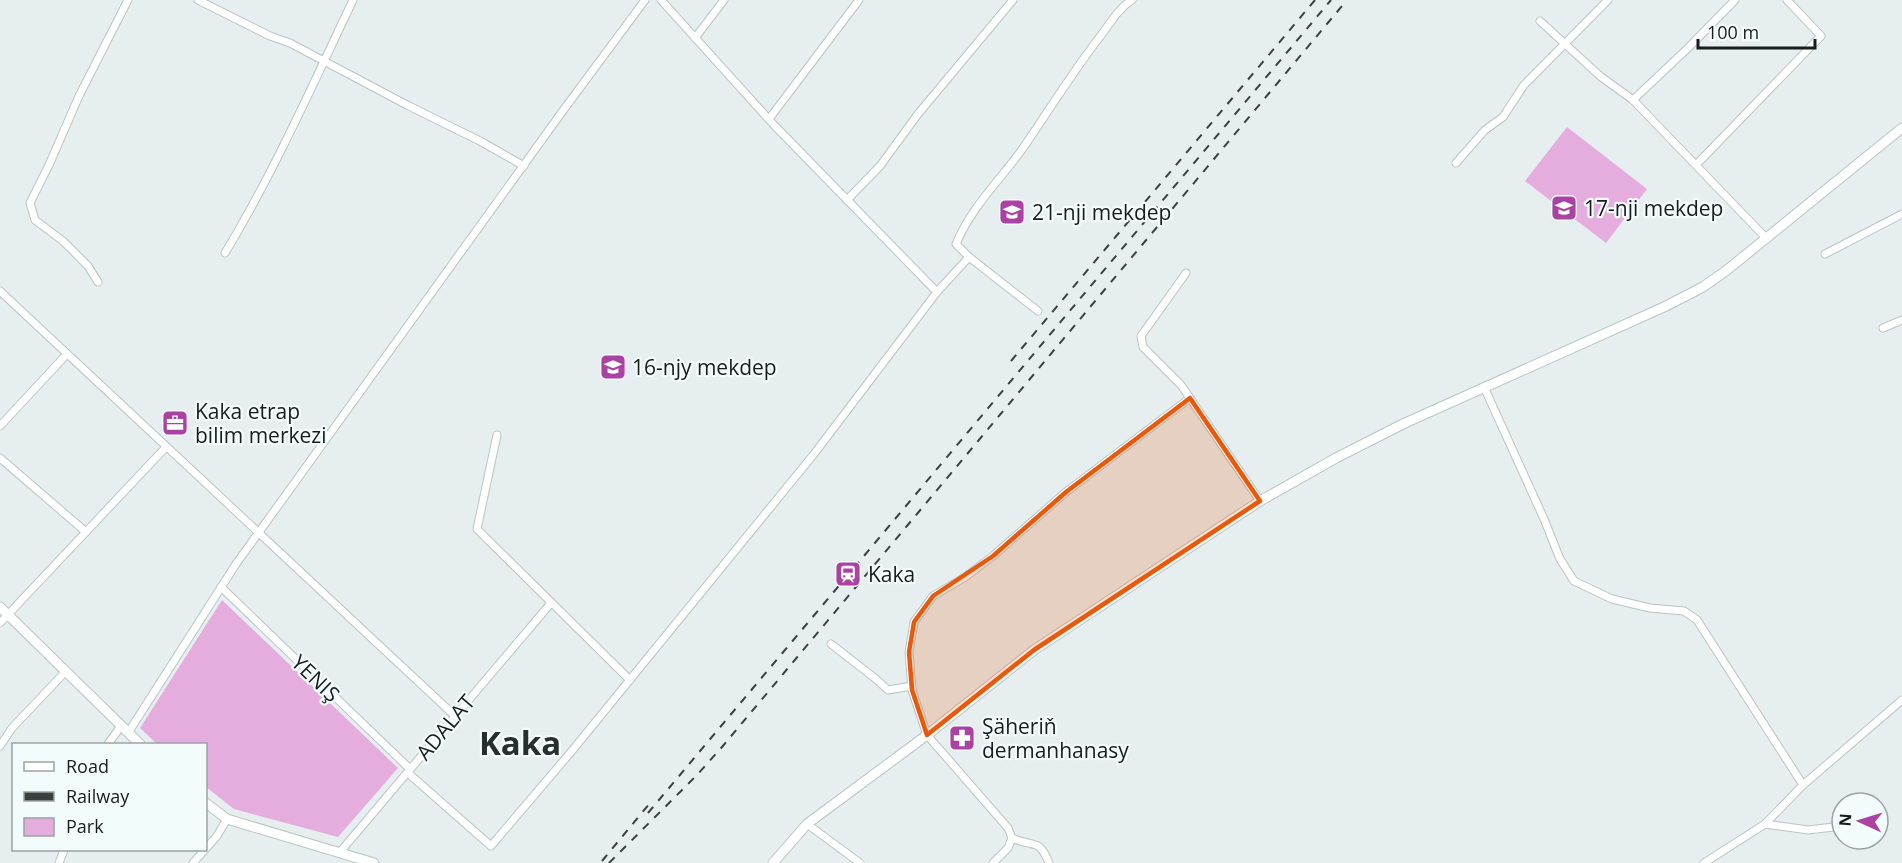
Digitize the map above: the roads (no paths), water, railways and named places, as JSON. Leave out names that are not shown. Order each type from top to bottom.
[{"type":"street","points":[[98,282],[88,266],[63,241],[35,220],[30,202],[79,96],[128,0]]},
{"type":"street","points":[[198,0],[324,60],[524,166]]},
{"type":"street","points":[[225,253],[354,0]]},
{"type":"street","points":[[109,743],[124,730],[258,534],[645,0]]},
{"type":"street","points":[[660,0],[769,119],[937,292]]},
{"type":"street","points":[[695,38],[724,0]]},
{"type":"street","points":[[769,119],[859,0]]},
{"type":"street","points":[[848,200],[880,166],[918,114],[1013,0]]},
{"type":"street","points":[[1038,311],[969,257],[956,244],[963,226],[977,206],[1019,153],[1093,46],[1124,5],[1132,0]]},
{"type":"street","points":[[1456,163],[1485,130],[1503,117],[1524,85],[1564,42],[1608,0]]},
{"type":"street","points":[[1633,100],[1735,0]]},
{"type":"street","points":[[1697,164],[1821,36],[1786,0]]},
{"type":"street","points":[[1539,21],[1600,76],[1633,100],[1767,239]]},
{"type":"street","points":[[773,863],[807,824],[927,735],[1034,650],[1260,501],[1336,458],[1484,387],[1664,307],[1703,287],[1767,239],[1902,128]]},
{"type":"street","points":[[1825,254],[1902,214]]},
{"type":"street","points":[[497,435],[477,529],[630,680],[814,454],[937,292],[969,257]]},
{"type":"street","points":[[1186,273],[1141,336],[1143,347],[1181,385],[1260,501]]},
{"type":"street","points":[[0,291],[455,716]]},
{"type":"street","points":[[1883,328],[1902,320]]},
{"type":"street","points":[[0,426],[67,354]]},
{"type":"street","points":[[1484,387],[1560,559],[1574,581],[1612,599],[1650,608],[1684,611],[1697,620],[1803,785]]},
{"type":"street","points":[[1049,863],[1044,849],[1035,843],[1022,843],[1012,838],[1008,828],[927,735],[912,686],[909,652],[914,622],[933,596],[965,577],[993,556],[1066,492],[1190,398]]},
{"type":"street","points":[[0,623],[166,447]]},
{"type":"street","points":[[0,458],[86,532]]},
{"type":"street","name":"YENIŞ","points":[[221,587],[409,771],[490,846],[630,680]]},
{"type":"street","name":"ADALAT","points":[[340,852],[551,603]]},
{"type":"street","points":[[0,607],[139,743]]},
{"type":"street","points":[[831,644],[888,690],[912,686]]},
{"type":"street","points":[[0,746],[12,728],[66,671]]},
{"type":"street","points":[[1705,863],[1765,824],[1803,785],[1902,700]]},
{"type":"street","points":[[207,804],[227,819],[374,863]]},
{"type":"street","points":[[207,847],[227,819]]},
{"type":"street","points":[[807,824],[860,863]]},
{"type":"street","points":[[1765,824],[1808,830],[1830,827]]},
{"type":"street","points":[[993,863],[1008,848],[1012,838]]},
{"type":"street","points":[[193,863],[204,851]]},
{"type":"railway","points":[[1011,361],[1315,0]]},
{"type":"railway","points":[[648,813],[1331,0]]},
{"type":"railway","points":[[609,863],[722,747],[1347,0]]},
{"type":"railway","points":[[602,861],[650,803]]},
{"type":"place","name":"17-nji mekdep","points":[[1564,208]]},
{"type":"place","name":"21-nji mekdep","points":[[1012,212]]},
{"type":"place","name":"16-njy mekdep","points":[[613,367]]},
{"type":"place","name":"Kaka etrap bilim merkezi","points":[[175,423]]},
{"type":"place","name":"Kaka","points":[[848,574]]},
{"type":"place","name":"Şäheriň dermanhanasy","points":[[962,738]]},
{"type":"district","name":"Kaka","points":[[520,742]]}]
